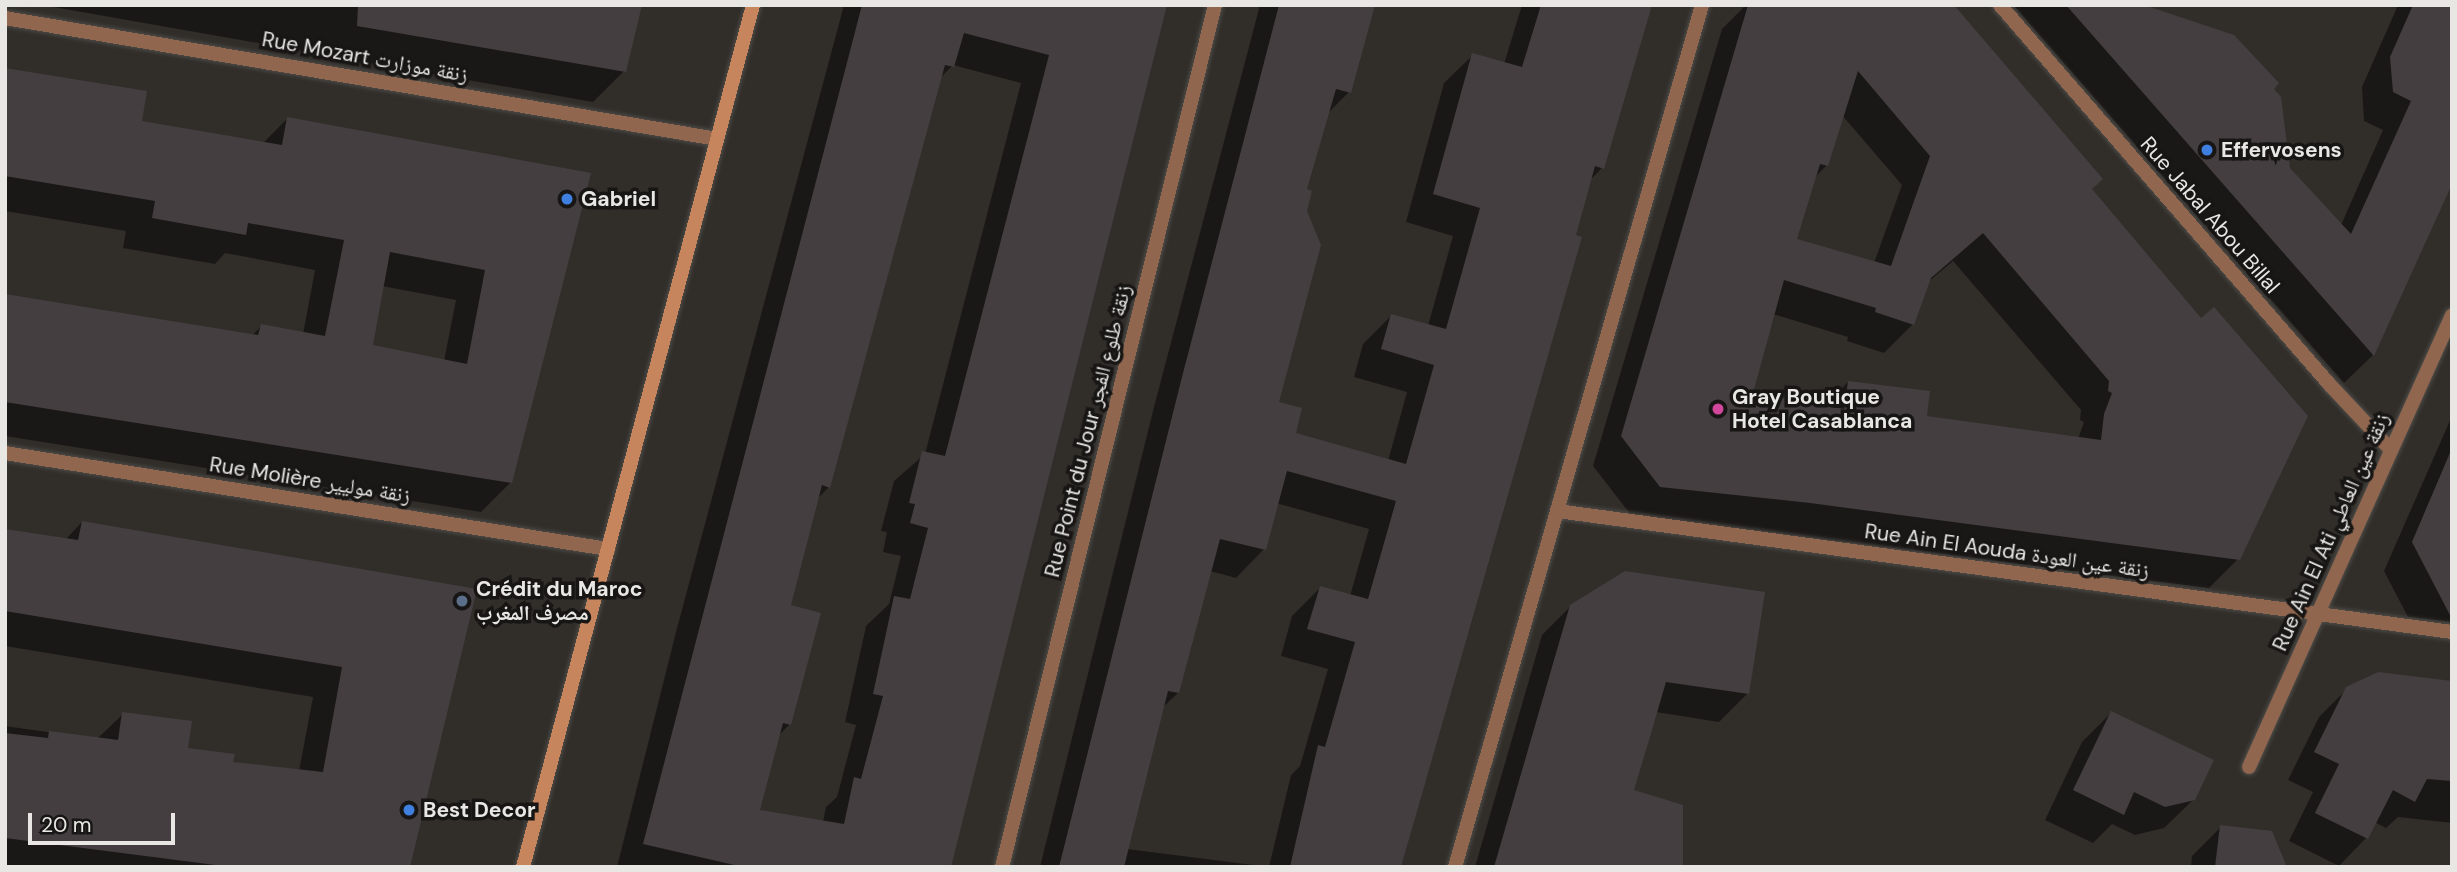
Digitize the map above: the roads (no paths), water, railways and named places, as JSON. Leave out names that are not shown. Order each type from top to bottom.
[{"type":"main road","points":[[523,867],[753,5]]},
{"type":"street","name":"Rue Point du Jour زنقة طلوع الفجر","points":[[1002,867],[1215,5]]},
{"type":"street","points":[[1455,867],[1702,5]]},
{"type":"street","name":"Rue Jabal Abou Billal","points":[[2000,5],[2330,385],[2391,450]]},
{"type":"street","name":"Rue Mozart زنقة موزارت","points":[[5,18],[717,139]]},
{"type":"street","name":"Rue Ain El Ati زنقة عين العاطي","points":[[2249,767],[2452,315]]},
{"type":"street","name":"Rue Molière زنقة موليير","points":[[5,453],[608,549]]},
{"type":"street","name":"Rue Ain El Aouda زنقة عين العودة","points":[[1557,511],[2452,632]]},
{"type":"place","name":"Effervosens","points":[[2207,150]]},
{"type":"place","name":"Gabriel","points":[[567,199]]},
{"type":"place","name":"Gray Boutique Hotel Casablanca","points":[[1718,409]]},
{"type":"place","name":"Crédit du Maroc مصرف المغرب","points":[[462,601]]},
{"type":"place","name":"Best Decor","points":[[409,810]]}]
